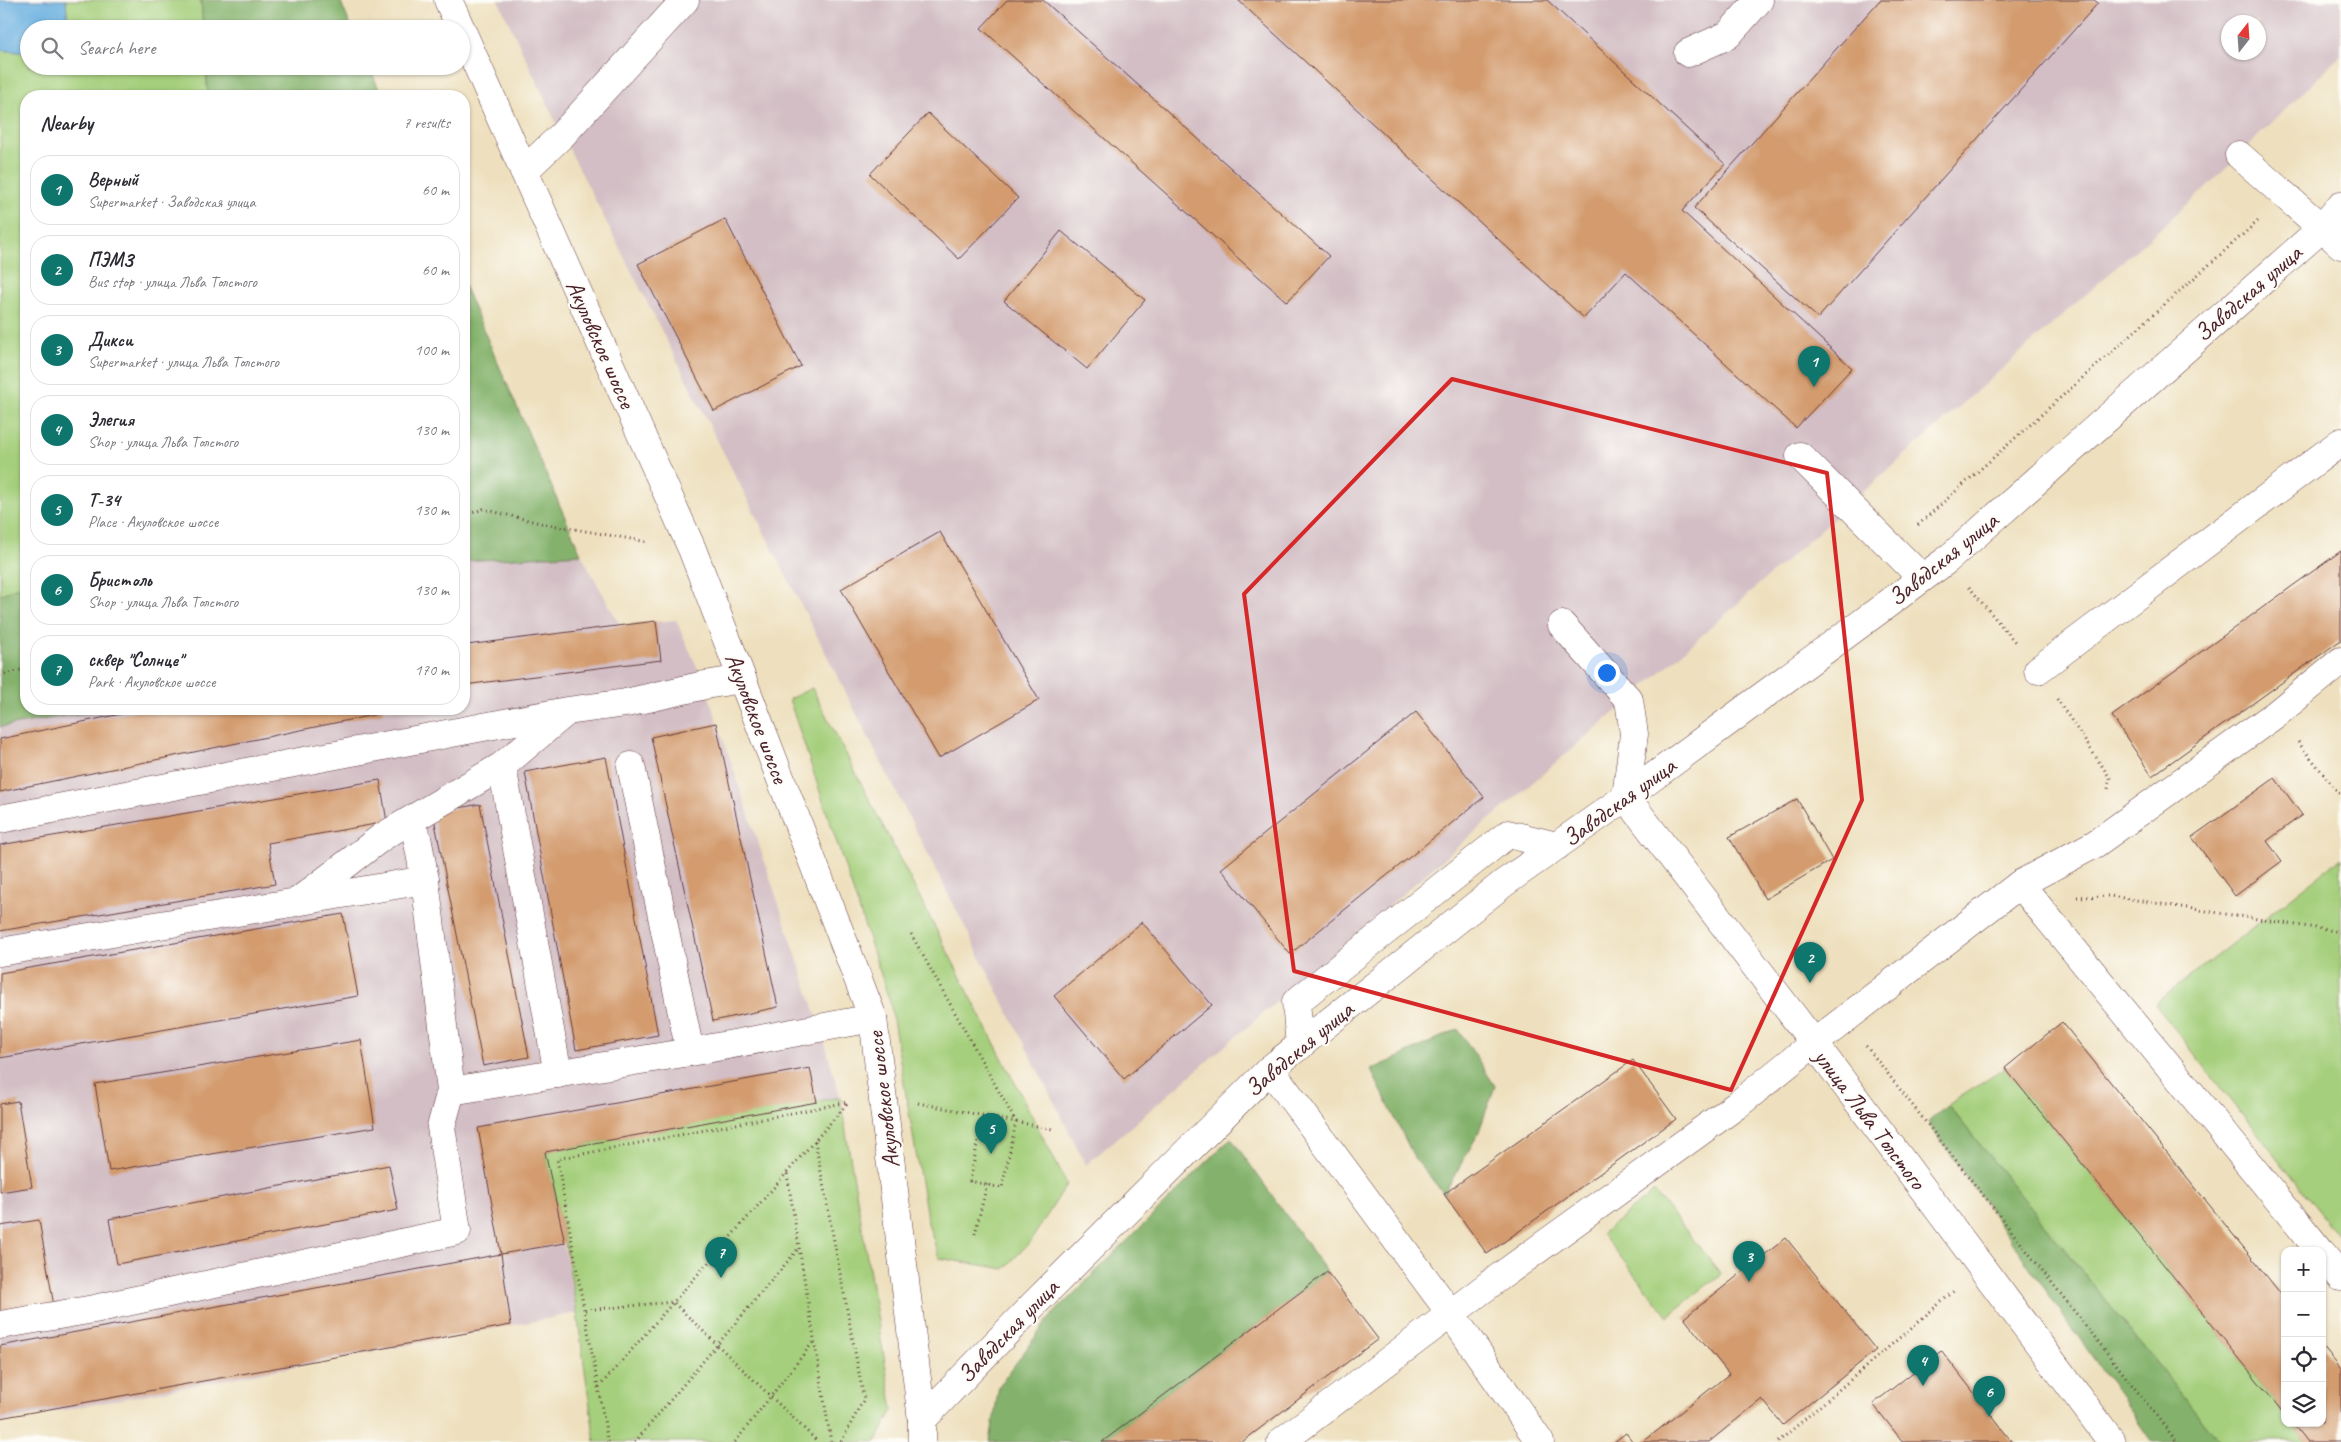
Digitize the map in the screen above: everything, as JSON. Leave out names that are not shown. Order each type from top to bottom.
[{"type":"street","name":"Акуловское шоссе","points":[[448,0],[457,20]]},
{"type":"street","points":[[524,171],[562,135],[685,0]]},
{"type":"street","points":[[1688,53],[1728,34],[1760,0]]},
{"type":"street","name":"Акуловское шоссе","points":[[470,49],[692,549],[873,1018],[922,1431]]},
{"type":"street","points":[[2239,155],[2332,236]]},
{"type":"street","name":"Заводская улица","points":[[922,1431],[1033,1305],[1270,1068],[1504,883],[1626,797],[1947,560],[2332,236],[2341,205]]},
{"type":"street","points":[[2038,670],[2341,442]]},
{"type":"street","points":[[1800,456],[1894,547],[1922,578]]},
{"type":"street","points":[[1562,625],[1629,700],[1634,734],[1626,797]]},
{"type":"street","points":[[1281,1442],[1451,1314],[1737,1105],[1814,1043],[2276,714],[2341,661]]},
{"type":"street","points":[[0,819],[567,711],[626,703],[705,685],[742,679]]},
{"type":"street","points":[[0,952],[297,902],[382,837],[502,766],[567,711]]},
{"type":"street","points":[[502,766],[558,1074]]},
{"type":"street","points":[[631,766],[690,1052]]},
{"type":"street","name":"улица Льва Толстого","points":[[1626,797],[1814,1043],[2112,1442]]},
{"type":"street","points":[[1300,1046],[1292,997],[1508,834],[1557,846]]},
{"type":"street","points":[[0,1325],[94,1309],[456,1231],[441,1127],[451,1091],[425,880],[417,837]]},
{"type":"street","points":[[279,905],[425,880]]},
{"type":"street","points":[[2026,891],[2317,1247]]},
{"type":"street","points":[[451,1091],[690,1052],[873,1018]]},
{"type":"street","points":[[1270,1068],[1451,1314],[1540,1442]]},
{"type":"street","points":[[2326,1259],[2341,1277]]},
{"type":"path","points":[[1894,547],[2286,196]]},
{"type":"path","points":[[470,514],[484,509],[540,523],[692,549]]},
{"type":"path","points":[[0,675],[20,670]]},
{"type":"path","points":[[2276,714],[2341,796]]},
{"type":"path","points":[[2026,891],[2110,896],[2341,932]]},
{"type":"path","points":[[911,934],[1016,1122],[1002,1188],[970,1181],[983,1115]]},
{"type":"path","points":[[1846,1020],[2177,1442]]},
{"type":"path","points":[[882,1096],[1053,1129]]},
{"type":"path","points":[[599,1387],[849,1102],[557,1159],[608,1442]]},
{"type":"path","points":[[815,1140],[864,1399],[841,1442]]},
{"type":"path","points":[[786,1173],[831,1442]]},
{"type":"path","points":[[975,1234],[987,1184]]},
{"type":"path","points":[[635,1442],[799,1247]]},
{"type":"path","points":[[1778,1442],[1981,1268]]},
{"type":"path","points":[[585,1310],[673,1302]]},
{"type":"path","points":[[673,1302],[818,1442]]},
{"type":"path","points":[[735,1442],[814,1340]]},
{"type":"highlighted area","points":[[1452,379],[1827,473],[1862,800],[1731,1090],[1294,971],[1244,594]]},
{"type":"shaded area","points":[[498,0],[2341,0],[2341,55],[2199,194],[1629,700],[1086,1165],[562,135]]},
{"type":"shaded area","points":[[581,554],[620,625],[676,620],[705,685],[821,1029],[840,1097],[545,1152],[577,1313],[0,1422],[0,727],[70,715],[470,715],[470,561]]},
{"type":"green space","points":[[66,0],[201,0],[202,20],[67,20]]},
{"type":"green space","points":[[201,0],[340,0],[348,20],[202,20]]},
{"type":"green space","points":[[0,50],[20,52],[20,75],[207,75],[208,90],[20,90],[20,586],[0,595]]},
{"type":"green space","points":[[207,75],[373,75],[379,90],[208,90]]},
{"type":"green space","points":[[470,299],[581,554],[470,561]]},
{"type":"green space","points":[[20,586],[20,715],[70,715],[0,727],[0,595]]},
{"type":"green space","points":[[812,688],[1067,1184],[1030,1242],[1004,1269],[939,1258],[928,1223],[890,1002],[789,699]]},
{"type":"green space","points":[[2341,858],[2341,1239],[2155,1004]]},
{"type":"green space","points":[[1458,1029],[1495,1086],[1478,1134],[1444,1194],[1415,1159],[1371,1070]]},
{"type":"green space","points":[[2005,1068],[2281,1410],[2281,1427],[2295,1427],[2307,1442],[2220,1442],[1948,1105]]},
{"type":"green space","points":[[840,1097],[893,1410],[876,1442],[595,1442],[565,1243],[545,1152]]},
{"type":"green space","points":[[1948,1105],[2220,1442],[2152,1442],[1928,1122]]},
{"type":"green space","points":[[1231,1138],[1327,1272],[1102,1442],[990,1442],[999,1386],[1050,1317]]},
{"type":"green space","points":[[1654,1191],[1721,1274],[1668,1316],[1602,1234]]},
{"type":"water","points":[[0,0],[66,0],[67,20],[20,20],[20,52],[0,50]]},
{"type":"building","points":[[1007,0],[1043,0],[1329,256],[1287,302],[981,28]]},
{"type":"building","points":[[1238,0],[1547,0],[1725,164],[1682,211],[1852,368],[1796,428],[1626,272],[1584,318]]},
{"type":"building","points":[[1880,0],[2094,0],[2098,3],[1818,318],[1694,208]]},
{"type":"building","points":[[928,113],[1018,198],[959,259],[870,174]]},
{"type":"building","points":[[725,219],[801,366],[714,411],[638,264]]},
{"type":"building","points":[[1061,231],[1145,300],[1087,369],[1004,301]]},
{"type":"building","points":[[940,532],[1039,700],[939,758],[841,589]]},
{"type":"building","points":[[2341,551],[2341,640],[2152,776],[2112,716]]},
{"type":"building","points":[[656,621],[661,660],[470,684],[470,645]]},
{"type":"building","points":[[1416,712],[1484,797],[1290,954],[1221,869]]},
{"type":"building","points":[[116,715],[373,715],[0,792],[0,739]]},
{"type":"building","points":[[716,723],[778,1007],[713,1021],[651,737]]},
{"type":"building","points":[[606,757],[658,1035],[576,1050],[525,772]]},
{"type":"building","points":[[2275,778],[2302,815],[2267,841],[2282,861],[2235,896],[2192,837]]},
{"type":"building","points":[[380,780],[387,822],[268,843],[275,884],[0,931],[0,845]]},
{"type":"building","points":[[1797,799],[1832,860],[1765,899],[1729,837]]},
{"type":"building","points":[[480,804],[529,1057],[483,1066],[433,813]]},
{"type":"building","points":[[343,914],[358,996],[0,1058],[0,973]]},
{"type":"building","points":[[1142,922],[1212,1005],[1124,1079],[1054,996]]},
{"type":"building","points":[[2062,1022],[2281,1294],[2281,1410],[2005,1068]]},
{"type":"building","points":[[361,1040],[375,1127],[109,1171],[95,1084]]},
{"type":"building","points":[[1633,1060],[1676,1119],[1487,1254],[1444,1194]]},
{"type":"building","points":[[810,1068],[817,1102],[545,1152],[565,1243],[501,1254],[478,1128]]},
{"type":"building","points":[[18,1101],[32,1187],[0,1192],[0,1104]]},
{"type":"building","points":[[389,1165],[398,1210],[117,1264],[109,1219]]},
{"type":"building","points":[[39,1220],[54,1306],[0,1315],[0,1226]]},
{"type":"building","points":[[1786,1238],[1876,1350],[1783,1425],[1762,1399],[1709,1442],[1643,1442],[1729,1374],[1684,1318]]},
{"type":"building","points":[[501,1254],[511,1325],[0,1418],[0,1346]]},
{"type":"building","points":[[1327,1272],[1378,1339],[1242,1442],[1102,1442]]},
{"type":"building","points":[[1941,1350],[2012,1442],[1903,1442],[1873,1404]]},
{"type":"building","points":[[2326,1351],[2341,1369],[2341,1442],[2307,1442],[2295,1427],[2326,1427]]},
{"type":"building","points":[[1626,1433],[1633,1442],[1614,1442]]},
{"type":"place","name":"Верный","points":[[1814,387]]},
{"type":"place","name":"ПЭМЗ","points":[[1810,983]]},
{"type":"place","name":"Т-34","points":[[991,1154]]},
{"type":"place","name":"сквер \"Солнце\"","points":[[721,1278]]},
{"type":"place","name":"Дикси","points":[[1749,1282]]},
{"type":"place","name":"Элегия","points":[[1923,1386]]},
{"type":"place","name":"Бристоль","points":[[1989,1417]]}]
